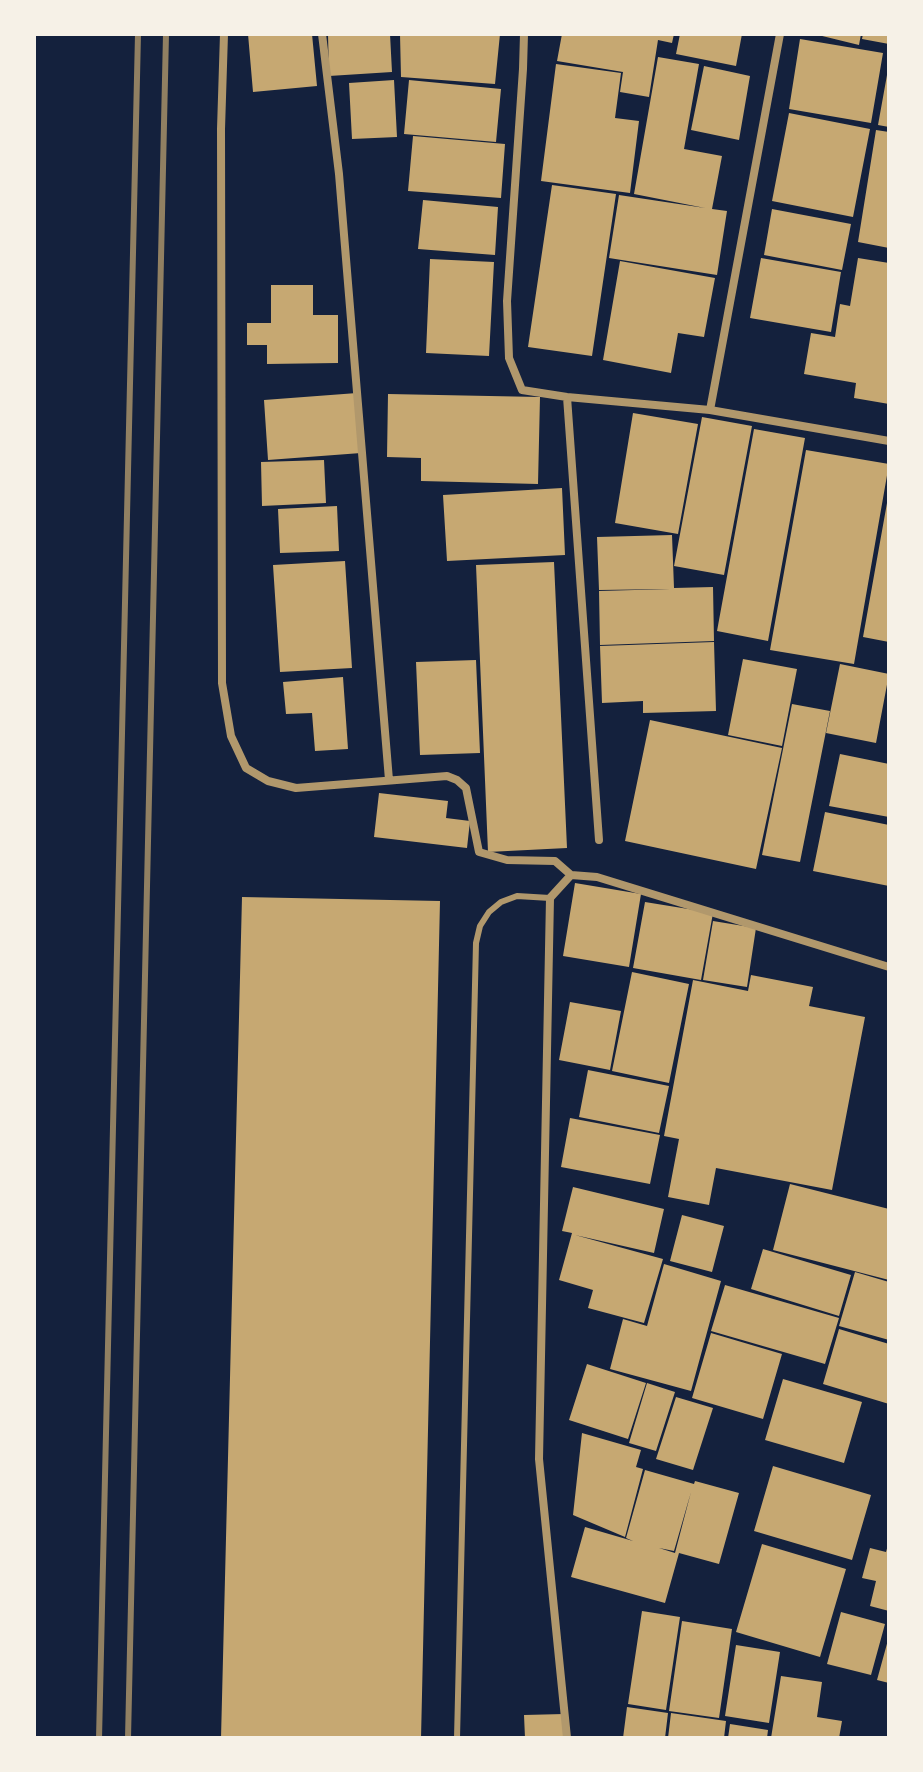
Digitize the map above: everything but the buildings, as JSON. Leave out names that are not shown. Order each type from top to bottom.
[{"type":"street","points":[[224,34],[221,129],[222,683],[231,736],[246,768],[268,781],[296,788],[447,776],[466,788],[479,852],[507,860],[555,861],[571,875],[597,877],[889,967]]},
{"type":"street","points":[[322,34],[340,190],[389,780]]},
{"type":"street","points":[[524,34],[507,301],[509,358],[522,390],[710,410],[889,441]]},
{"type":"street","points":[[710,410],[780,34]]},
{"type":"street","points":[[567,397],[599,840]]},
{"type":"street","points":[[567,1738],[539,1459],[550,898],[571,875]]},
{"type":"lane","points":[[457,1738],[476,943],[480,926],[489,912],[501,902],[517,896],[550,898]]},
{"type":"railway","points":[[99,1738],[138,34]]},
{"type":"railway","points":[[128,1738],[166,34]]}]
